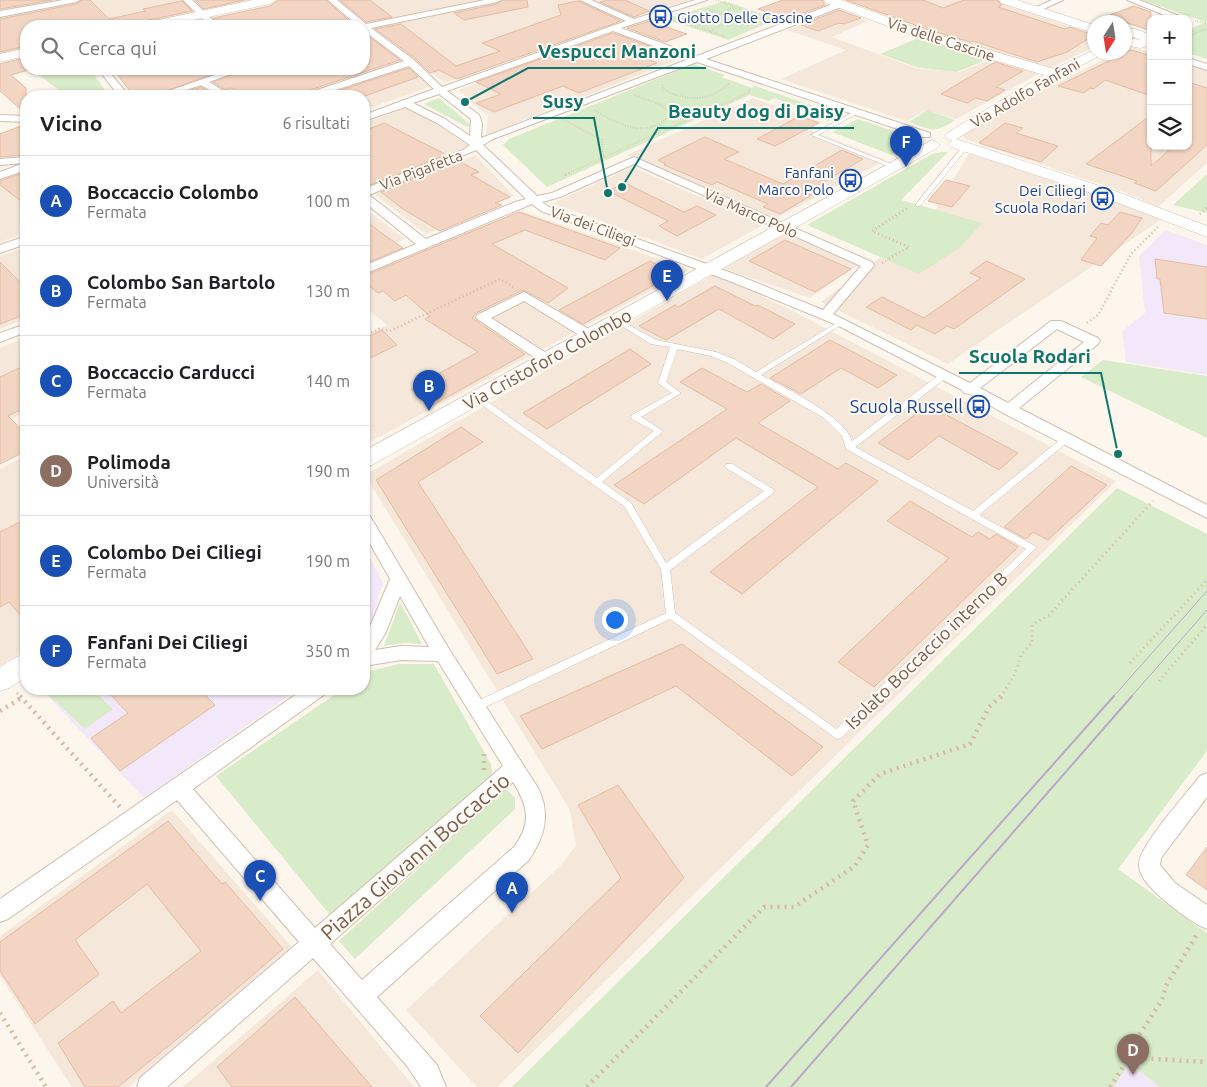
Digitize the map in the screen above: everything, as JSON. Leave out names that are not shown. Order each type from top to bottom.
[{"type":"street","points":[[0,14],[76,0]]},
{"type":"street","points":[[187,0],[209,20]]},
{"type":"street","points":[[178,20],[270,0]]},
{"type":"street","points":[[332,0],[355,20]]},
{"type":"street","points":[[370,26],[497,0]]},
{"type":"street","points":[[530,0],[535,0]]},
{"type":"street","points":[[584,0],[632,22]]},
{"type":"street","points":[[370,116],[613,28],[704,0]]},
{"type":"street","points":[[1006,0],[1087,27]]},
{"type":"street","points":[[1034,10],[1060,0]]},
{"type":"street","points":[[1131,0],[1172,15]]},
{"type":"street","name":"Via Pigafetta","points":[[370,191],[468,152],[478,146],[490,143],[509,130],[742,42],[835,2]]},
{"type":"street","name":"Via delle Cascine","points":[[835,2],[921,34],[1054,74]]},
{"type":"street","points":[[613,28],[696,59],[857,112],[929,140]]},
{"type":"street","points":[[370,32],[411,62],[440,90],[476,117],[477,126],[474,137],[478,146]]},
{"type":"street","points":[[1132,40],[1147,40]]},
{"type":"street","points":[[0,58],[20,53]]},
{"type":"street","name":"Via Adolfo Fanfani","points":[[782,227],[892,166],[929,140],[947,147],[957,142],[1054,74],[1087,58]]},
{"type":"street","points":[[326,90],[411,62]]},
{"type":"street","points":[[1192,62],[1207,68]]},
{"type":"street","points":[[107,75],[119,90]]},
{"type":"street","points":[[177,90],[221,75]]},
{"type":"street","points":[[202,82],[216,90]]},
{"type":"street","points":[[405,103],[453,129],[478,146],[534,200]]},
{"type":"street","points":[[0,118],[20,119]]},
{"type":"street","points":[[453,129],[477,126],[495,131],[509,130]]},
{"type":"street","points":[[957,142],[1109,194],[1207,232]]},
{"type":"street","points":[[0,162],[20,160]]},
{"type":"street","name":"Via Marco Polo","points":[[534,200],[559,194],[634,160],[868,265]]},
{"type":"street","points":[[0,176],[20,168]]},
{"type":"street","name":"Via dei Ciliegi","points":[[370,267],[520,204],[534,200],[550,211],[709,269],[842,322],[969,390],[1207,512]]},
{"type":"street","points":[[370,202],[424,244]]},
{"type":"street","name":"Via Cristoforo Colombo","points":[[370,457],[782,227]]},
{"type":"street","points":[[0,249],[20,242]]},
{"type":"street","points":[[825,315],[868,265]]},
{"type":"street","points":[[546,359],[482,318],[524,296],[589,335]]},
{"type":"street","points":[[969,390],[1056,324],[1093,341],[1008,410]]},
{"type":"street","points":[[0,338],[20,330]]},
{"type":"street","name":"Piazza Giovanni Boccaccio","points":[[361,996],[527,847],[535,826],[537,814],[535,804],[398,580],[370,531]]},
{"type":"street","points":[[370,643],[377,632],[398,580]]},
{"type":"street","points":[[370,658],[401,654],[443,654]]},
{"type":"street","points":[[2,679],[20,668]]},
{"type":"street","points":[[0,912],[310,695]]},
{"type":"street","name":"Piazza Giovanni Boccaccio","points":[[315,943],[514,769]]},
{"type":"street","points":[[1205,917],[1161,882],[1150,869],[1150,862],[1154,851],[1207,782]]},
{"type":"street","name":"Piazza Giovanni Boccaccio","points":[[179,788],[428,1074],[434,1087]]},
{"type":"street","points":[[149,1087],[315,943]]},
{"type":"lane","points":[[857,112],[814,134],[892,166]]},
{"type":"lane","points":[[918,204],[957,142]]},
{"type":"lane","points":[[616,320],[654,342],[722,357],[756,375],[827,416],[846,435],[849,447],[1032,548]]},
{"type":"lane","points":[[756,375],[842,322]]},
{"type":"lane","points":[[598,482],[659,431],[636,417],[677,393],[662,383],[674,346]]},
{"type":"lane","points":[[849,447],[943,376]]},
{"type":"lane","points":[[475,707],[671,615],[665,569],[628,505],[598,482],[476,398]]},
{"type":"lane","points":[[974,515],[1066,440]]},
{"type":"lane","points":[[665,569],[770,491],[730,466]]},
{"type":"lane","name":"Isolato Boccaccio interno B","points":[[671,615],[837,735],[1032,548]]},
{"type":"path","points":[[716,0],[784,25]]},
{"type":"path","points":[[693,3],[765,32]]},
{"type":"path","points":[[696,26],[735,7]]},
{"type":"path","points":[[709,31],[747,12]]},
{"type":"path","points":[[658,14],[742,42]]},
{"type":"path","points":[[1192,35],[1207,29]]},
{"type":"path","points":[[661,81],[663,89],[672,94],[698,98],[714,96],[723,91],[731,82],[724,79]]},
{"type":"path","points":[[561,177],[748,93],[750,91],[747,88]]},
{"type":"path","points":[[600,106],[593,109],[617,124],[632,127],[648,127],[661,123],[668,117],[669,112],[664,107],[631,94],[639,91]]},
{"type":"path","points":[[574,117],[565,120],[581,130],[599,137],[603,142],[602,150],[604,157]]},
{"type":"path","points":[[668,117],[687,120]]},
{"type":"path","points":[[648,127],[652,135]]},
{"type":"path","points":[[868,265],[875,268],[909,247],[872,231],[914,204],[918,204]]},
{"type":"path","points":[[1074,333],[1098,315],[1131,254],[1160,226]]},
{"type":"path","points":[[370,333],[379,329],[390,331],[500,279]]},
{"type":"path","points":[[587,1087],[764,907],[794,908],[854,866],[868,845],[853,801],[880,774],[970,744],[989,707],[1000,699],[1016,672],[1021,655],[1032,643],[1032,626],[1049,615],[1084,579],[1153,501]]},
{"type":"path","points":[[1130,663],[1207,580]]},
{"type":"path","points":[[1159,682],[1207,625]]},
{"type":"path","points":[[2,679],[132,820]]},
{"type":"path","points":[[0,711],[21,698]]},
{"type":"path","points":[[1130,1060],[1132,1046],[1162,1000],[1166,986],[1192,945],[1205,917]]},
{"type":"path","points":[[0,1013],[46,1087]]},
{"type":"path","points":[[1110,1087],[1127,1061],[1130,1060],[1138,1058],[1207,1062]]},
{"type":"shaded area","points":[[0,0],[263,0],[171,20],[20,20],[20,51],[0,55]]},
{"type":"shaded area","points":[[337,0],[690,0],[640,15],[445,83],[370,25],[370,20],[363,20]]},
{"type":"shaded area","points":[[842,0],[992,0],[1087,33],[1087,50],[1050,68],[941,35]]},
{"type":"shaded area","points":[[837,11],[868,21],[832,37],[919,69],[959,72],[995,58],[1042,72],[956,119],[926,110],[907,121],[781,79],[846,50],[787,30]]},
{"type":"shaded area","points":[[610,35],[677,60],[486,135],[488,116],[458,90]]},
{"type":"shaded area","points":[[370,39],[383,45],[432,86],[370,108],[370,90],[191,90],[234,75],[370,75]]},
{"type":"shaded area","points":[[1132,47],[1147,52],[1147,150],[1192,150],[1192,66],[1207,71],[1207,163],[1158,207],[1124,192],[965,139],[961,131],[1103,60],[1132,60]]},
{"type":"shaded area","points":[[753,98],[822,122],[808,129],[886,160],[776,218],[627,155]]},
{"type":"shaded area","points":[[406,108],[438,125],[469,146],[370,186],[370,121]]},
{"type":"shaded area","points":[[969,154],[1117,201],[1162,219],[948,364],[821,302],[928,222]]},
{"type":"shaded area","points":[[475,155],[514,196],[426,234],[374,194]]},
{"type":"shaded area","points":[[632,167],[763,225],[702,259],[553,203]]},
{"type":"shaded area","points":[[20,172],[20,235],[0,242],[0,180]]},
{"type":"shaded area","points":[[522,211],[689,270],[370,442],[370,333],[387,325],[370,312],[370,272],[430,246]]},
{"type":"shaded area","points":[[370,213],[405,239],[370,254]]},
{"type":"shaded area","points":[[1166,230],[1207,245],[1207,375],[1126,362],[1122,331],[1145,313],[1139,256]]},
{"type":"shaded area","points":[[782,232],[858,265],[810,298],[723,268]]},
{"type":"shaded area","points":[[20,249],[20,321],[0,329],[0,256]]},
{"type":"shaded area","points":[[714,274],[795,312],[1116,481],[497,1087],[477,1087],[406,1010],[559,867],[576,846],[570,810],[370,483],[370,472]]},
{"type":"shaded area","points":[[20,340],[20,415],[0,425],[0,348]]},
{"type":"shaded area","points":[[20,458],[20,654],[0,666],[0,469]]},
{"type":"shaded area","points":[[370,559],[383,582],[370,626]]},
{"type":"shaded area","points":[[47,695],[290,695],[144,798]]},
{"type":"shaded area","points":[[172,810],[292,947],[129,1087],[72,1087],[0,976],[0,936]]},
{"type":"shaded area","points":[[318,970],[414,1087],[183,1087]]},
{"type":"shaded area","points":[[1129,1063],[1160,1087],[1114,1087]]},
{"type":"green space","points":[[1141,0],[1207,0],[1207,59],[1192,54],[1192,28],[1206,22],[1192,17],[1192,15],[1185,15]]},
{"type":"green space","points":[[725,1],[777,19],[728,40],[665,19]]},
{"type":"green space","points":[[921,37],[993,57],[957,72],[919,68],[880,54]]},
{"type":"green space","points":[[694,64],[725,75],[721,77],[752,88],[755,86],[840,115],[829,121],[806,113],[806,109],[774,98],[769,101],[750,95],[547,187],[503,145],[509,139]]},
{"type":"green space","points":[[39,75],[94,75],[105,90],[59,90]]},
{"type":"green space","points":[[439,98],[472,126],[467,127],[424,104]]},
{"type":"green space","points":[[927,110],[955,120],[937,129],[909,122]]},
{"type":"green space","points":[[858,119],[912,137],[915,142],[891,155],[832,132]]},
{"type":"green space","points":[[948,152],[901,200],[982,223],[961,247],[919,274],[807,225],[932,154]]},
{"type":"green space","points":[[1207,174],[1207,213],[1173,205]]},
{"type":"green space","points":[[1103,360],[1207,376],[1207,438],[1081,377]]},
{"type":"green space","points":[[1117,488],[1207,534],[1207,751],[1118,869],[1207,933],[1207,1087],[1160,1087],[1129,1063],[1114,1087],[512,1087]]},
{"type":"green space","points":[[400,602],[422,644],[405,643],[384,646]]},
{"type":"green space","points":[[399,664],[434,664],[491,764],[492,775],[330,915],[216,776],[334,695],[370,695],[370,671]]},
{"type":"green space","points":[[48,695],[98,695],[113,709],[85,729]]},
{"type":"green space","points":[[506,789],[515,798],[515,809],[355,959],[339,941]]},
{"type":"building","points":[[0,0],[52,0],[0,9]]},
{"type":"building","points":[[82,0],[90,0],[109,19],[146,11],[143,9],[182,1],[192,11],[149,20],[20,20],[20,47],[0,52],[0,19],[76,4]]},
{"type":"building","points":[[195,0],[244,0],[204,9]]},
{"type":"building","points":[[278,0],[326,0],[348,20],[215,20],[213,18],[270,6]]},
{"type":"building","points":[[340,0],[370,0],[392,17],[370,21],[364,20]]},
{"type":"building","points":[[503,0],[527,0],[528,7],[464,20],[454,13],[497,4]]},
{"type":"building","points":[[625,0],[649,11],[634,17],[600,2]]},
{"type":"building","points":[[783,0],[822,0],[825,5],[787,19],[758,9]]},
{"type":"building","points":[[846,0],[923,0],[943,8],[964,0],[997,0],[1002,5],[998,7],[1065,29],[1070,27],[1087,33],[1087,39],[1067,52],[1037,62],[973,41],[970,42],[926,29]]},
{"type":"building","points":[[578,1],[621,21],[457,79],[439,70],[430,73],[415,58],[375,29],[401,24],[456,66],[500,51],[482,43],[561,15],[558,5]]},
{"type":"building","points":[[1134,6],[1151,12],[1151,15],[1147,15],[1147,30],[1132,25],[1132,15],[1110,15]]},
{"type":"building","points":[[839,10],[861,18],[844,24],[839,23],[818,31],[801,25]]},
{"type":"building","points":[[649,21],[687,34],[665,42],[627,28]]},
{"type":"building","points":[[613,33],[652,47],[635,54],[657,63],[579,93],[563,86],[494,112],[476,103],[501,94],[476,82]]},
{"type":"building","points":[[370,38],[400,60],[370,70]]},
{"type":"building","points":[[1132,50],[1147,55],[1147,95],[1105,80],[1094,89],[1090,88],[1084,93],[1058,86],[1111,60],[1132,60]]},
{"type":"building","points":[[20,59],[20,72],[11,75],[26,88],[26,90],[20,90],[20,109],[0,91],[0,64]]},
{"type":"building","points":[[995,62],[1023,71],[996,87],[1005,90],[987,101],[976,98],[967,103],[941,94]]},
{"type":"building","points":[[409,68],[418,77],[370,94],[370,90],[341,90]]},
{"type":"building","points":[[118,75],[210,75],[169,90],[129,90]]},
{"type":"building","points":[[231,75],[355,75],[310,90],[235,90],[231,88],[226,90],[213,82]]},
{"type":"building","points":[[1192,83],[1207,88],[1207,145],[1156,191],[1134,183],[1137,181],[1086,164],[1147,118],[1147,150],[1151,150],[1151,166],[1169,150],[1192,150]]},
{"type":"building","points":[[201,87],[206,90],[192,90]]},
{"type":"building","points":[[800,116],[819,123],[775,146],[757,139]]},
{"type":"building","points":[[384,123],[446,155],[370,185],[370,129]]},
{"type":"building","points":[[1005,123],[1023,128],[1016,133],[1058,146],[1041,162],[979,143]]},
{"type":"building","points":[[20,126],[20,155],[0,157],[0,134]]},
{"type":"building","points":[[705,137],[739,152],[724,159],[783,184],[842,150],[863,159],[805,193],[812,195],[780,214],[763,207],[768,204],[717,182],[712,185],[664,165],[666,164],[658,160]]},
{"type":"building","points":[[457,160],[479,172],[471,175],[510,197],[495,203],[502,205],[440,231],[403,209],[381,192]]},
{"type":"building","points":[[20,174],[20,200],[0,185],[0,181]]},
{"type":"building","points":[[946,180],[970,186],[952,207],[928,201]]},
{"type":"building","points":[[625,183],[684,212],[697,206],[716,215],[677,236],[659,226],[668,221],[608,191]]},
{"type":"building","points":[[519,212],[620,248],[605,260],[525,230],[492,244],[568,288],[548,303],[523,290],[476,313],[472,318],[525,354],[433,405],[411,389],[478,352],[425,319],[430,316],[406,295],[395,301],[383,291],[378,293],[370,287],[370,274]]},
{"type":"building","points":[[1120,212],[1142,218],[1132,233],[1101,266],[1081,260],[1097,238],[1090,236],[1101,223],[1108,225]]},
{"type":"building","points":[[370,224],[380,232],[403,248],[370,262]]},
{"type":"building","points":[[785,240],[851,269],[815,292],[749,261]]},
{"type":"building","points":[[1155,259],[1207,267],[1207,319],[1164,313],[1160,279],[1157,279]]},
{"type":"building","points":[[650,261],[674,274],[583,324],[559,310]]},
{"type":"building","points":[[986,261],[1025,279],[954,329],[947,326],[935,334],[917,325],[911,330],[866,307],[882,297],[924,318],[981,278],[970,273]]},
{"type":"building","points":[[0,262],[20,282],[20,316],[0,324]]},
{"type":"building","points":[[715,286],[795,324],[773,339],[719,309],[666,340],[639,326],[675,305],[678,307]]},
{"type":"building","points":[[382,330],[397,345],[370,358],[370,336]]},
{"type":"building","points":[[830,340],[897,375],[878,388],[841,368],[801,394],[770,378]]},
{"type":"building","points":[[630,349],[651,364],[547,429],[523,413]]},
{"type":"building","points":[[20,368],[20,410],[8,416],[20,428],[20,454],[0,464],[0,377]]},
{"type":"building","points":[[702,368],[747,392],[761,384],[790,401],[758,423],[838,469],[846,463],[878,481],[742,594],[710,572],[818,487],[736,438],[644,504],[614,485],[727,409],[680,382]]},
{"type":"building","points":[[928,405],[1018,453],[999,470],[939,436],[908,460],[878,443]]},
{"type":"building","points":[[461,427],[483,442],[418,482],[533,659],[497,674],[376,480]]},
{"type":"building","points":[[1071,466],[1107,485],[1048,540],[1033,532],[1026,539],[1004,527]]},
{"type":"building","points":[[910,501],[972,537],[978,532],[990,539],[996,534],[1018,547],[874,687],[838,662],[949,558],[887,521]]},
{"type":"building","points":[[20,522],[20,615],[9,602],[0,607],[0,532]]},
{"type":"building","points":[[682,644],[823,747],[792,776],[676,686],[542,749],[520,716]]},
{"type":"building","points":[[111,695],[205,695],[215,705],[120,771],[91,738],[128,713]]},
{"type":"building","points":[[618,785],[684,878],[518,1053],[480,1016],[621,878],[578,805]]},
{"type":"building","points":[[168,821],[222,884],[225,882],[283,949],[118,1087],[85,1087],[58,1043],[113,1001],[121,1013],[201,951],[147,884],[75,940],[99,974],[35,1024],[0,971],[0,942]]},
{"type":"building","points":[[1207,847],[1207,890],[1186,875]]},
{"type":"building","points":[[295,997],[372,1087],[232,1087],[217,1067]]},
{"type":"tram line","points":[[1113,697],[1207,591]]},
{"type":"tram line","points":[[1131,697],[1207,610]]},
{"type":"tram line","points":[[766,1087],[1114,696]]},
{"type":"tram line","points":[[791,1087],[1132,696]]},
{"type":"place","name":"Giotto Delle Cascine","points":[[661,17]]},
{"type":"place","name":"Vespucci Manzoni","points":[[465,102]]},
{"type":"place","name":"Fanfani Dei Ciliegi","points":[[906,167]]},
{"type":"place","name":"Fanfani Marco Polo","points":[[850,181]]},
{"type":"place","name":"Beauty dog di Daisy","points":[[622,187]]},
{"type":"place","name":"Susy","points":[[608,193]]},
{"type":"place","name":"Dei Ciliegi Scuola Rodari","points":[[1102,199]]},
{"type":"place","name":"Colombo Dei Ciliegi","points":[[667,301]]},
{"type":"place","name":"Scuola Russell","points":[[979,406]]},
{"type":"place","name":"Colombo San Bartolo","points":[[429,411]]},
{"type":"place","name":"Scuola Rodari","points":[[1118,454]]},
{"type":"place","name":"Boccaccio Carducci","points":[[260,901]]},
{"type":"place","name":"Boccaccio Colombo","points":[[512,913]]},
{"type":"place","name":"Polimoda","points":[[1133,1075]]}]
